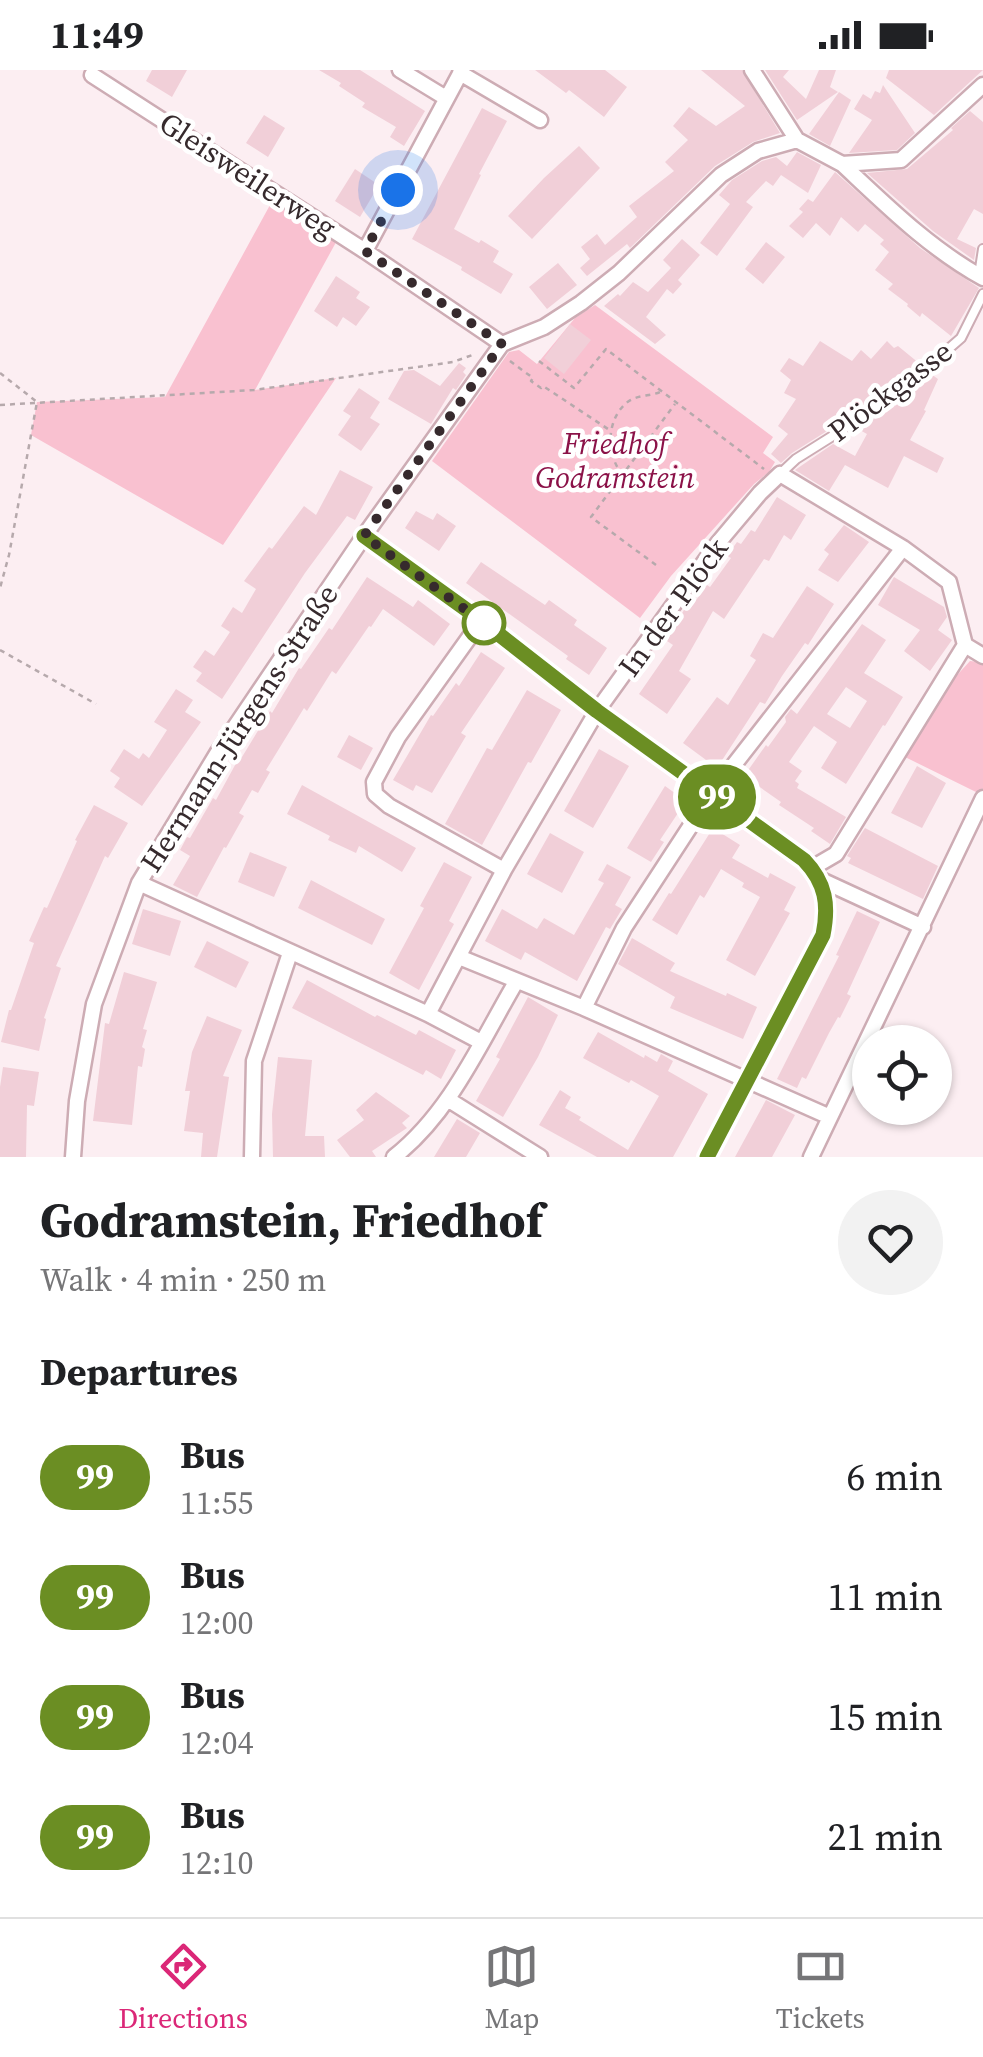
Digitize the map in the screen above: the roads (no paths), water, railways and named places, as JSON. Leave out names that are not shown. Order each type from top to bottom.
[{"type":"street","points":[[400,70],[446,98]]},
{"type":"street","points":[[752,70],[797,140],[842,164],[907,225],[981,277]]},
{"type":"street","points":[[365,251],[461,72],[540,120]]},
{"type":"street","name":"Gleisweilerweg","points":[[92,75],[365,251],[503,351]]},
{"type":"street","points":[[842,164],[901,160],[983,85]]},
{"type":"street","points":[[503,351],[581,303],[619,273],[721,175],[758,151],[797,140]]},
{"type":"street","name":"Hermann-Jürgens-Straße","points":[[73,1157],[77,1101],[94,1004],[139,883],[218,752],[364,536],[503,351]]},
{"type":"street","points":[[774,472],[902,548],[949,582],[965,645],[983,656]]},
{"type":"street","name":"In der Plöck","points":[[428,1014],[504,870],[597,711],[774,472]]},
{"type":"street","points":[[364,536],[804,860],[816,873],[923,927]]},
{"type":"street","points":[[584,1008],[624,928],[712,793],[902,548]]},
{"type":"street","points":[[482,621],[398,737],[374,782],[375,794],[389,806],[504,870]]},
{"type":"street","points":[[816,873],[836,854],[965,645]]},
{"type":"street","points":[[811,1157],[983,798]]},
{"type":"street","points":[[707,1157],[823,935],[826,903],[816,873]]},
{"type":"street","points":[[139,883],[428,1014],[481,1042]]},
{"type":"street","points":[[252,1157],[254,1061],[290,953]]},
{"type":"street","points":[[459,957],[830,1117]]},
{"type":"street","points":[[394,1157],[416,1140],[448,1100],[516,982]]},
{"type":"street","points":[[448,1100],[540,1157]]},
{"type":"lane","points":[[981,277],[983,250]]},
{"type":"lane","name":"Plöckgasse","points":[[774,472],[866,415],[936,360],[961,338],[983,294]]},
{"type":"park label","name":"Friedhof Godramstein","points":[[615,460]]}]
